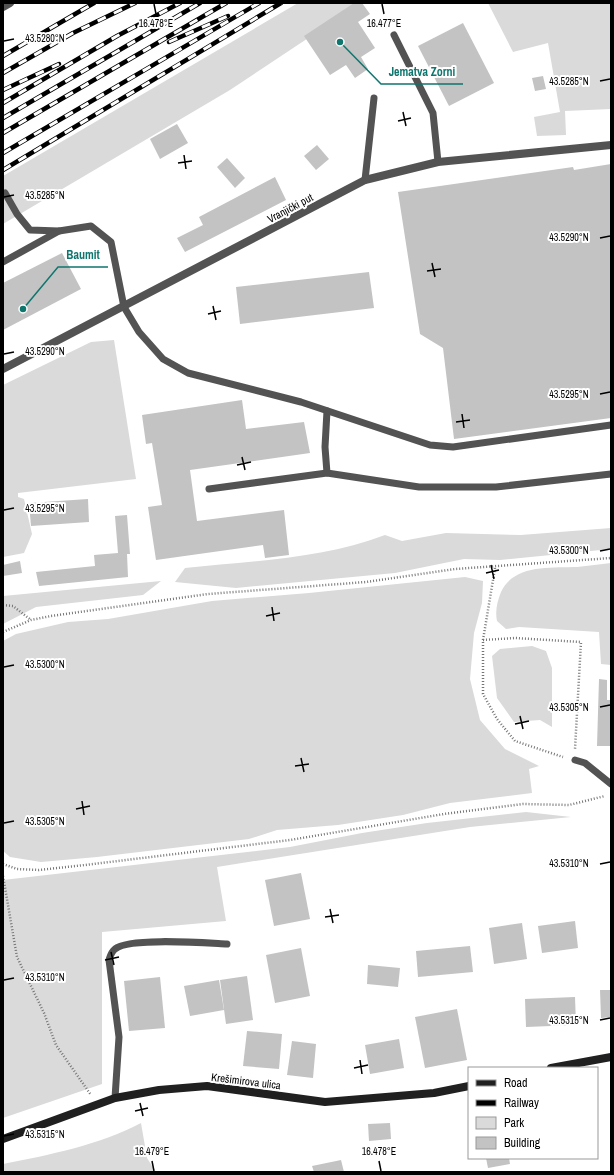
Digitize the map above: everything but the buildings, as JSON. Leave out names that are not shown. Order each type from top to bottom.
[{"type":"main road","points":[[556,1067],[611,1057]]},
{"type":"main road","name":"Krešimirova ulica","points":[[3,1139],[115,1098],[159,1090],[207,1086],[325,1102],[434,1093],[468,1086]]},
{"type":"street","points":[[3,7],[10,3]]},
{"type":"street","name":"Vranjički put","points":[[3,369],[365,180],[438,162],[611,146]]},
{"type":"lane","points":[[394,35],[433,113],[438,162]]},
{"type":"lane","points":[[365,180],[374,98]]},
{"type":"lane","points":[[5,193],[17,214],[30,230],[59,231],[91,226],[110,242],[124,307],[139,332],[163,359],[188,373],[327,411],[430,446],[453,447],[611,426]]},
{"type":"lane","points":[[3,262],[59,231]]},
{"type":"lane","points":[[327,411],[325,447],[327,473]]},
{"type":"lane","points":[[209,489],[327,473],[419,487],[496,487],[611,474]]},
{"type":"lane","points":[[575,760],[585,762],[611,784]]},
{"type":"lane","points":[[115,1098],[119,1037],[109,960],[111,954],[115,949],[131,944],[183,942],[227,944]]},
{"type":"path","points":[[3,632],[31,620],[208,594],[366,582],[455,569],[495,568],[611,558]]},
{"type":"path","points":[[483,640],[515,638],[581,642],[575,760],[515,741],[497,719],[483,694],[483,640],[495,568]]},
{"type":"path","points":[[3,605],[13,606],[31,620]]},
{"type":"path","points":[[3,864],[17,869],[39,870],[93,864],[290,840],[444,814],[523,804],[568,805],[611,794]]},
{"type":"path","points":[[3,876],[17,957],[44,1013],[56,1045],[97,1104]]},
{"type":"green space","points":[[298,3],[361,3],[230,90],[3,224],[3,176]]},
{"type":"green space","points":[[488,3],[611,3],[611,109],[565,111],[566,135],[537,136],[534,117],[560,112],[548,43],[513,52]]},
{"type":"green space","points":[[114,340],[136,479],[18,493],[18,497],[24,499],[32,534],[24,553],[3,557],[3,385],[91,342]]},
{"type":"green space","points":[[611,528],[611,549],[500,560],[464,559],[395,573],[236,588],[175,582],[185,568],[261,561],[312,554],[361,543],[385,535],[402,541],[446,533],[521,535]]},
{"type":"green space","points":[[611,563],[611,665],[601,664],[599,632],[519,627],[506,629],[497,621],[496,614],[498,599],[507,583],[515,576],[534,569],[577,567]]},
{"type":"green space","points":[[465,577],[483,581],[482,603],[474,633],[470,679],[480,720],[505,749],[539,766],[529,769],[532,793],[450,803],[403,815],[338,825],[277,830],[249,839],[97,857],[41,862],[10,857],[3,851],[3,641],[16,634],[68,622],[108,619],[212,601]]},
{"type":"green space","points":[[161,581],[143,595],[36,607],[3,624],[3,596]]},
{"type":"green space","points":[[532,646],[546,651],[552,668],[552,727],[540,720],[514,722],[497,698],[492,656],[500,649]]},
{"type":"green space","points":[[526,812],[571,817],[470,827],[217,867],[226,921],[102,932],[102,1084],[3,1118],[3,880],[290,847],[362,833],[427,823]]},
{"type":"green space","points":[[141,1123],[147,1158],[156,1172],[3,1172],[3,1164],[56,1153],[91,1143],[125,1131]]},
{"type":"railway","points":[[3,56],[94,3]]},
{"type":"railway","points":[[3,73],[73,33],[135,3]]},
{"type":"railway","points":[[3,103],[117,36],[180,3]]},
{"type":"railway","points":[[3,118],[200,3]]},
{"type":"railway","points":[[3,133],[226,3]]},
{"type":"railway","points":[[3,153],[259,3]]},
{"type":"railway","points":[[3,170],[281,3]]},
{"type":"railway","points":[[169,42],[228,16]]},
{"type":"railway","points":[[3,90],[59,64]]},
{"type":"place","name":"Jematva Zorni","points":[[340,42]]},
{"type":"place","name":"Baumit","points":[[23,309]]}]
